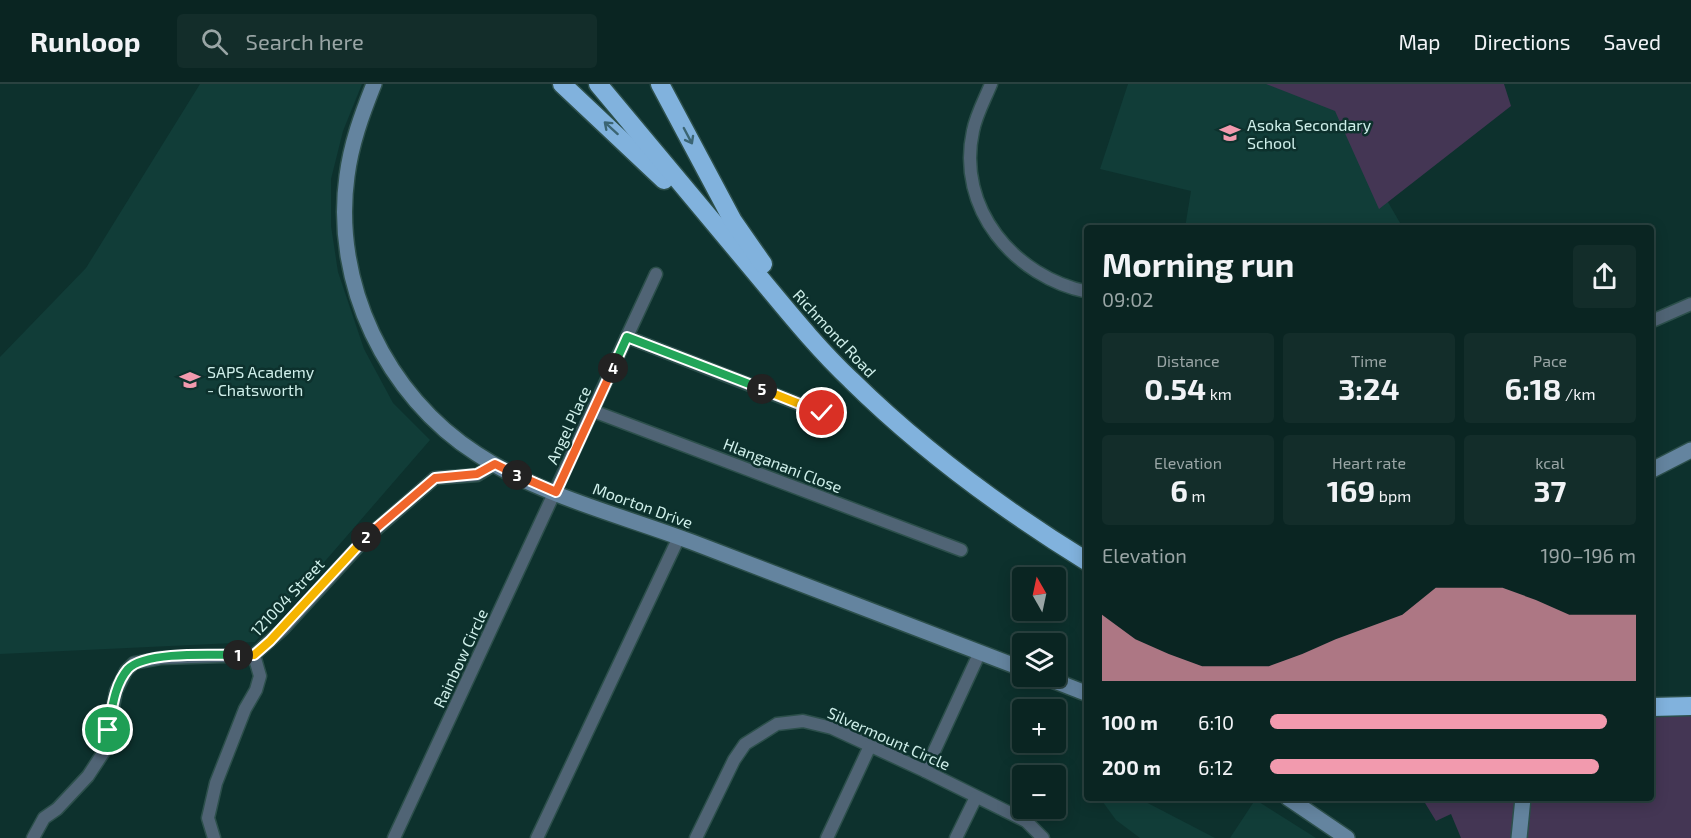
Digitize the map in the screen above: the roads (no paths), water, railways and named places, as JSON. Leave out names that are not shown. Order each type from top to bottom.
[{"type":"highway","points":[[562,84],[622,138],[742,257]]},
{"type":"highway","name":"Richmond Road","points":[[598,84],[742,257],[850,380],[908,434],[970,484],[1034,529],[1084,560]]},
{"type":"highway","points":[[660,84],[744,237],[829,348],[850,380]]},
{"type":"highway","points":[[1654,707],[1691,706]]},
{"type":"street","name":"Moorton Drive","points":[[374,84],[351,148],[346,178],[344,226],[352,280],[369,327],[411,396],[459,442],[495,464],[556,492],[1012,665]]},
{"type":"street","points":[[992,84],[973,131],[970,155],[974,187],[983,213],[1001,243],[1033,270],[1062,284],[1084,291]]},
{"type":"street","name":"Angel Place","points":[[556,492],[656,274]]},
{"type":"street","points":[[1654,320],[1691,304]]},
{"type":"street","points":[[627,337],[822,413]]},
{"type":"street","name":"Hlanganani Close","points":[[593,411],[961,550]]},
{"type":"street","points":[[1654,469],[1691,450]]},
{"type":"street","name":"121004 Street","points":[[33,838],[44,818],[57,809],[88,776],[105,750],[116,691],[126,671],[134,663],[160,658],[254,655],[283,629],[366,538],[435,478],[477,474],[495,464]]},
{"type":"street","name":"Rainbow Circle","points":[[394,838],[556,492]]},
{"type":"street","points":[[537,838],[679,537]]},
{"type":"street","points":[[925,771],[980,652]]},
{"type":"street","points":[[214,838],[208,818],[216,783],[260,676],[254,655]]},
{"type":"street","points":[[1066,685],[1084,692]]},
{"type":"street","name":"Silvermount Circle","points":[[696,838],[734,760],[745,744],[767,728],[790,721],[818,723],[925,771],[1026,821],[1043,838]]},
{"type":"street","points":[[827,838],[870,747]]},
{"type":"street","points":[[956,838],[976,797]]},
{"type":"street","points":[[1292,801],[1347,838]]},
{"type":"street","points":[[1512,838],[1520,831],[1523,801]]},
{"type":"place","name":"Asoka Secondary School","points":[[1230,133]]},
{"type":"place","name":"SAPS Academy - Chatsworth","points":[[190,380]]}]
